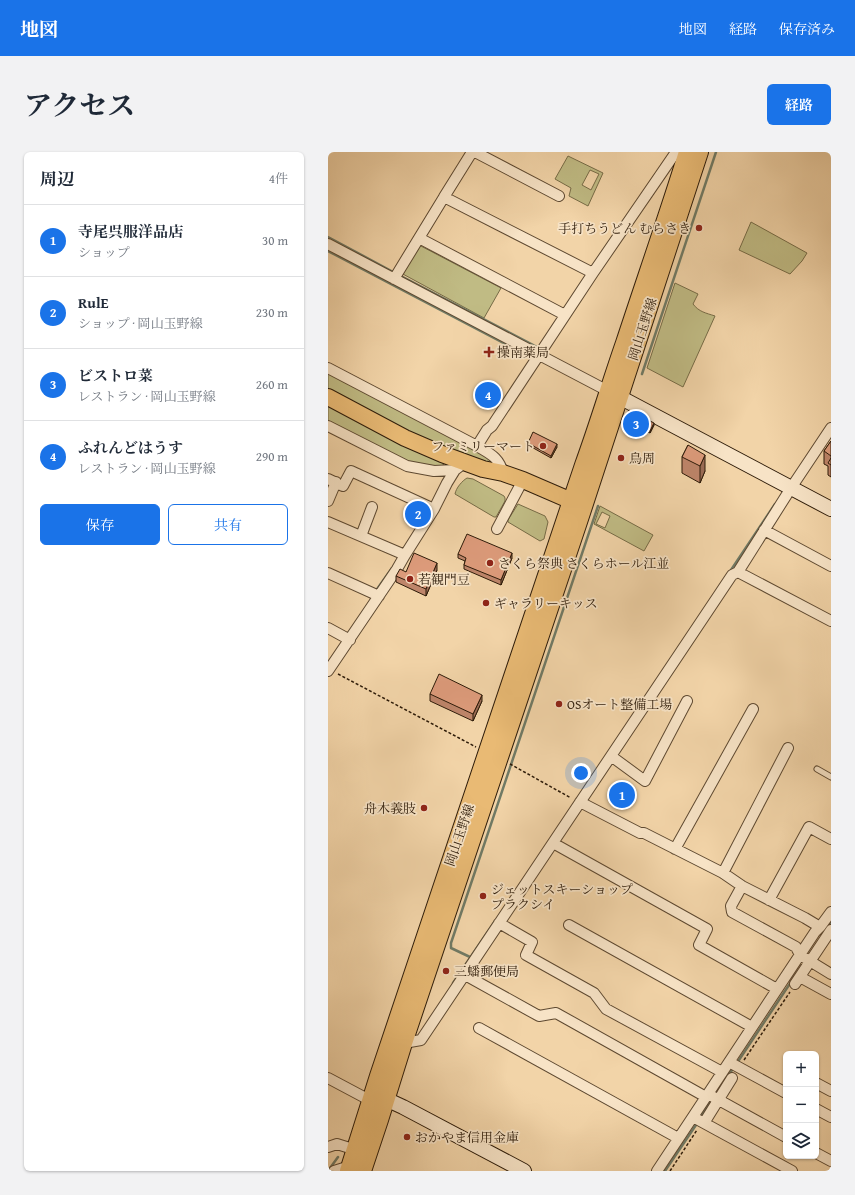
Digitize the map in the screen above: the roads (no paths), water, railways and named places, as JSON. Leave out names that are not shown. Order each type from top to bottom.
[{"type":"main road","name":"岡山玉野線","points":[[614,394],[687,152]]},
{"type":"main road","name":"岡山玉野線","points":[[354,1169],[356,1150],[404,1042],[502,760],[578,503],[603,410],[614,394],[700,152]]},
{"type":"main road","points":[[328,396],[406,438],[442,454],[460,467],[503,473],[578,503]]},
{"type":"main road","name":"岡山玉野線","points":[[354,1169],[502,760]]},
{"type":"street","points":[[396,275],[444,197],[474,152],[559,196]]},
{"type":"street","points":[[476,446],[487,430],[492,426],[536,354],[563,314],[676,152]]},
{"type":"street","points":[[444,197],[592,272]]},
{"type":"street","points":[[419,238],[563,314]]},
{"type":"street","points":[[328,244],[396,275],[536,354],[831,509]]},
{"type":"street","points":[[328,368],[497,458],[503,473]]},
{"type":"street","points":[[328,426],[407,466],[434,471],[460,467]]},
{"type":"street","points":[[404,1042],[421,1040],[553,843],[577,800],[611,756],[732,576],[738,572],[831,428]]},
{"type":"street","points":[[328,670],[346,638],[375,594],[397,569],[434,510],[447,483],[460,467]]},
{"type":"street","points":[[328,501],[332,480],[343,486],[351,471],[434,510]]},
{"type":"street","points":[[434,471],[443,482],[444,489]]},
{"type":"street","points":[[497,529],[523,480]]},
{"type":"street","points":[[361,536],[372,507]]},
{"type":"street","points":[[328,522],[405,555]]},
{"type":"street","points":[[764,530],[831,566]]},
{"type":"street","points":[[738,572],[831,621]]},
{"type":"street","points":[[328,573],[375,594]]},
{"type":"street","points":[[328,628],[346,638]]},
{"type":"street","points":[[611,756],[645,781],[687,701]]},
{"type":"street","points":[[675,849],[753,709]]},
{"type":"street","points":[[723,873],[788,748]]},
{"type":"street","points":[[577,800],[723,873],[742,886],[820,927]]},
{"type":"street","points":[[769,900],[809,827],[831,839]]},
{"type":"street","points":[[553,843],[707,928],[699,945],[777,989]]},
{"type":"street","points":[[742,886],[731,906],[732,912],[796,948],[805,959],[831,974]]},
{"type":"street","points":[[657,1171],[678,1138],[699,1120],[712,1097],[722,1072],[734,1065],[752,1027],[777,989],[795,976],[805,959],[815,932],[831,912]]},
{"type":"street","points":[[499,923],[532,942],[526,955],[594,993],[606,1009],[722,1072]]},
{"type":"street","points":[[569,926],[752,1027]]},
{"type":"street","points":[[805,959],[831,930]]},
{"type":"street","points":[[465,975],[539,1016],[556,1013],[783,1135]]},
{"type":"street","points":[[795,976],[831,994]]},
{"type":"street","points":[[479,1028],[678,1138]]},
{"type":"street","points":[[734,1065],[783,1091]]},
{"type":"street","points":[[328,1078],[379,1100],[524,1171]]},
{"type":"street","points":[[712,1097],[732,1078]]},
{"type":"street","points":[[819,1085],[831,1091]]},
{"type":"street","points":[[819,1111],[831,1117]]},
{"type":"street","points":[[699,1120],[792,1171]]},
{"type":"street","points":[[328,1147],[337,1144],[356,1150]]},
{"type":"street","points":[[819,1155],[831,1161]]},
{"type":"street","points":[[331,1170],[354,1169]]},
{"type":"lane","points":[[818,769],[831,777]]},
{"type":"waterway","points":[[642,374],[716,152]]},
{"type":"waterway","points":[[328,237],[395,273]]},
{"type":"waterway","points":[[328,251],[532,358]]},
{"type":"waterway","points":[[399,275],[539,348]]},
{"type":"waterway","points":[[729,573],[775,504]]},
{"type":"waterway","points":[[470,957],[451,948],[451,943],[598,506]]},
{"type":"waterway","points":[[375,592],[392,568]]},
{"type":"waterway","points":[[453,983],[495,921]]},
{"type":"waterway","points":[[827,928],[831,922]]},
{"type":"waterway","points":[[737,1063],[791,982]]},
{"type":"waterway","points":[[728,1076],[734,1067]]},
{"type":"waterway","points":[[700,1118],[713,1099]]},
{"type":"waterway","points":[[665,1171],[698,1122]]},
{"type":"waterway","points":[[328,1171],[338,1157]]},
{"type":"place","name":"手打ちうどん むらさき","points":[[699,228]]},
{"type":"place","name":"操南薬局","points":[[489,352]]},
{"type":"place","name":"ふれんどはうす","points":[[488,395]]},
{"type":"place","name":"ビストロ菜","points":[[636,424]]},
{"type":"place","name":"ファミリーマート","points":[[543,446]]},
{"type":"place","name":"鳥周","points":[[621,458]]},
{"type":"place","name":"RulE","points":[[418,514]]},
{"type":"place","name":"さくら祭典 さくらホール江並","points":[[490,563]]},
{"type":"place","name":"若観門豆","points":[[410,579]]},
{"type":"place","name":"ギャラリーキッス","points":[[486,603]]},
{"type":"place","name":"OSオート整備工場","points":[[559,704]]},
{"type":"place","name":"寺尾呉服洋品店","points":[[622,795]]},
{"type":"place","name":"舟木義肢","points":[[424,808]]},
{"type":"place","name":"ジェットスキーショップ プラクシイ","points":[[483,896]]},
{"type":"place","name":"三蟠郵便局","points":[[446,971]]},
{"type":"place","name":"おかやま信用金庫","points":[[407,1137]]}]
